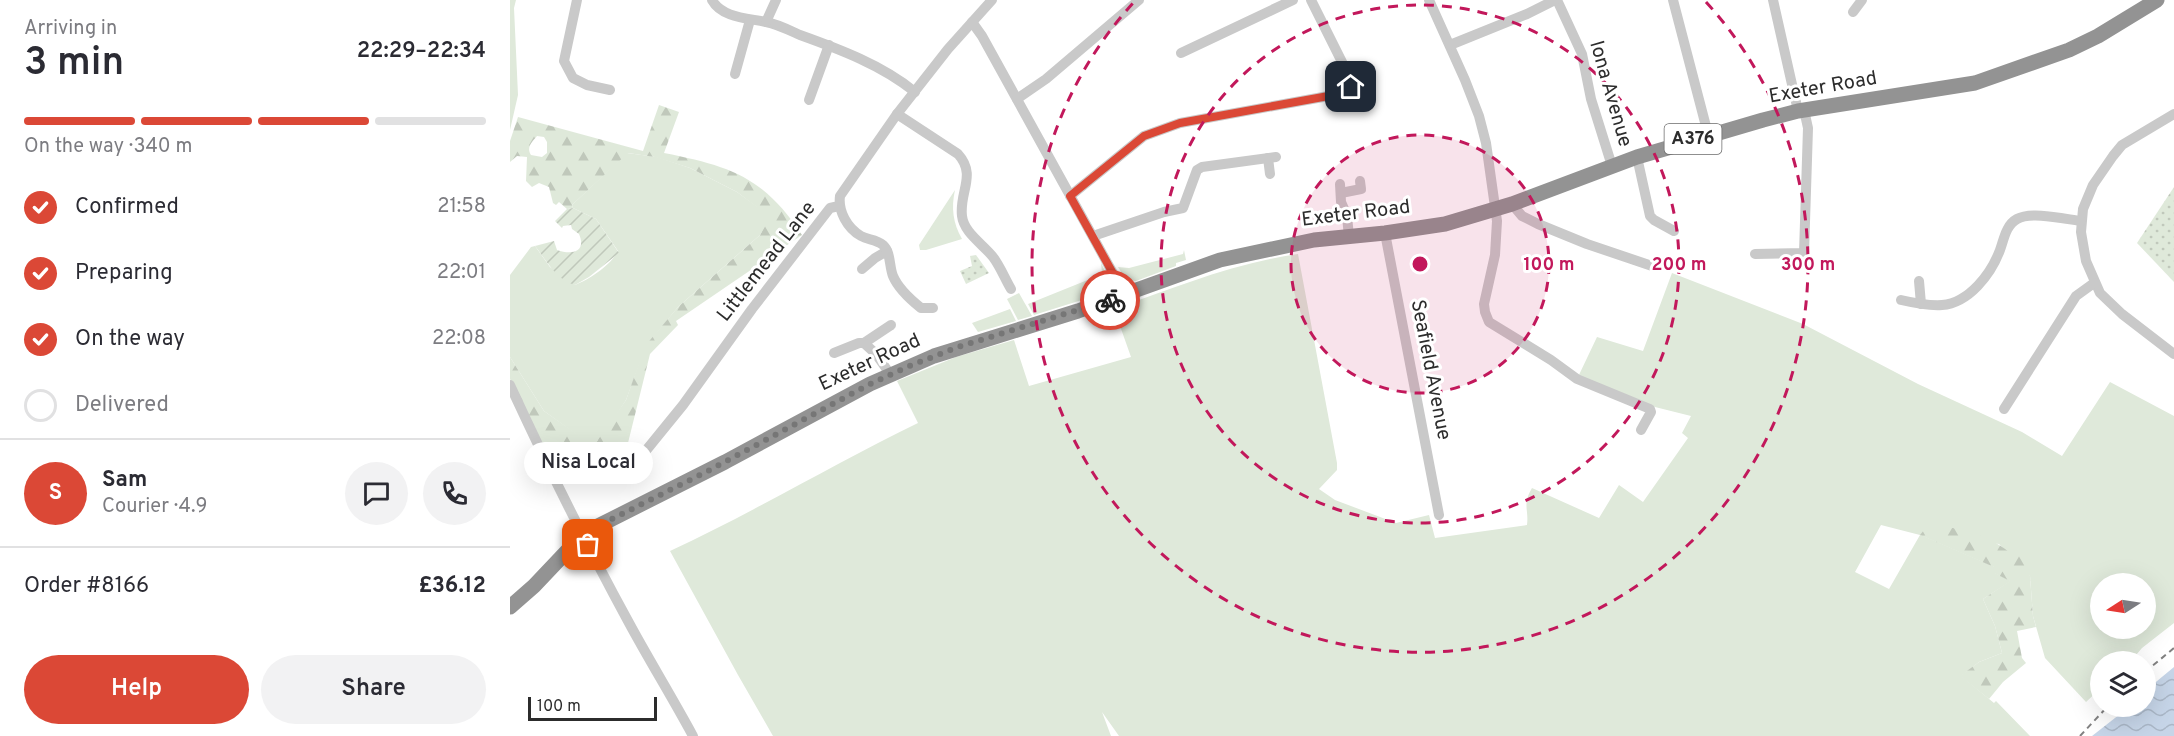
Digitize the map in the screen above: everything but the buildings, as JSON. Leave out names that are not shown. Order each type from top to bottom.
[{"type":"highway","name":"Exeter Road","points":[[584,536],[609,519],[688,481],[823,408],[891,374],[958,347],[1125,295],[1220,260],[1314,240],[1445,224],[1512,204],[1612,166],[1708,134],[1801,111],[1982,81],[2069,50],[2098,36],[2157,0]]},
{"type":"highway","name":"A376","points":[[510,607],[584,536]]},
{"type":"street","points":[[577,0],[564,61],[573,78],[588,85],[610,90]]},
{"type":"street","points":[[712,0],[725,12],[750,20],[766,22],[829,45],[884,71],[915,92]]},
{"type":"street","points":[[766,22],[776,0]]},
{"type":"street","name":"Littlemead Lane","points":[[635,464],[683,405],[752,309],[830,208],[839,206],[840,196],[844,189],[897,114],[992,0]]},
{"type":"street","points":[[1017,99],[1046,79],[1139,0]]},
{"type":"street","points":[[1186,37],[1186,51],[1293,0]]},
{"type":"street","points":[[1070,196],[1152,132],[1180,123],[1345,93],[1351,87],[1351,80],[1311,0]]},
{"type":"street","points":[[1429,0],[1479,116],[1486,143],[1496,209],[1495,255],[1484,304],[1487,319],[1577,379],[1650,409],[1651,412],[1641,430]]},
{"type":"street","points":[[1450,45],[1556,0]]},
{"type":"street","name":"Iona Avenue","points":[[1556,0],[1582,54],[1591,99],[1612,166]]},
{"type":"street","points":[[1673,0],[1708,134]]},
{"type":"street","points":[[1755,254],[1804,253],[1808,128],[1801,111],[1773,0]]},
{"type":"street","points":[[1853,12],[1862,0]]},
{"type":"street","points":[[735,74],[750,20]]},
{"type":"street","points":[[972,22],[982,36],[1125,295]]},
{"type":"street","points":[[809,100],[829,45]]},
{"type":"street","points":[[897,114],[958,154],[964,161],[968,169],[962,216],[965,226],[993,257],[1011,289]]},
{"type":"street","points":[[2174,114],[2121,145],[2100,172],[2083,209],[2081,221],[2084,253],[2094,283],[2109,303],[2174,354]]},
{"type":"street","points":[[1638,157],[1650,216],[1674,231]]},
{"type":"street","points":[[1093,236],[1164,212],[1183,208],[1197,170],[1202,167],[1272,158],[1270,174]]},
{"type":"street","points":[[1349,237],[1347,216],[1341,202],[1340,188],[1361,189],[1360,181]]},
{"type":"street","points":[[1512,204],[1522,216],[1538,224],[1587,244],[1655,267]]},
{"type":"street","points":[[839,206],[845,219],[858,234],[882,244],[887,251],[893,277],[901,289],[921,308],[933,308]]},
{"type":"street","points":[[1900,300],[1942,305],[1957,301],[1975,287],[1993,265],[2007,230],[2018,218],[2032,215],[2081,221]]},
{"type":"street","name":"Seafield Avenue","points":[[1385,233],[1439,515]]},
{"type":"street","points":[[862,269],[887,251]]},
{"type":"street","points":[[1919,281],[1921,304]]},
{"type":"street","points":[[2004,409],[2072,301],[2080,292],[2094,283]]},
{"type":"street","points":[[834,353],[864,343],[891,325]]},
{"type":"street","points":[[864,343],[876,354],[891,374]]},
{"type":"street","points":[[510,385],[547,465],[628,622],[693,736]]},
{"type":"street","points":[[2014,393],[2025,400]]},
{"type":"green space","points":[[510,0],[516,0],[514,8],[518,95],[510,130]]},
{"type":"green space","points":[[659,105],[679,112],[664,153],[708,163],[744,177],[774,200],[802,235],[676,321],[678,325],[650,354],[627,447],[631,465],[620,476],[584,459],[558,475],[510,379],[510,357],[544,411],[587,441],[597,441],[626,400],[645,346],[678,307],[760,235],[765,226],[758,208],[737,192],[690,168],[655,157],[628,153],[572,205],[573,208],[567,209],[559,202],[556,205],[553,203],[549,187],[539,183],[532,187],[526,181],[527,157],[517,156],[510,162],[510,141],[518,117],[643,151]],"holes":[[[537,136],[544,137],[547,142],[547,153],[542,157],[531,155],[529,147]]]},
{"type":"green space","points":[[627,153],[657,157],[690,168],[737,192],[759,208],[766,226],[760,235],[678,307],[646,346],[626,400],[602,437],[597,441],[587,442],[544,411],[510,357],[510,275],[531,247],[535,246],[550,267],[575,285],[593,275],[615,256],[618,251],[596,219],[573,208],[572,205]]},
{"type":"green space","points":[[2174,187],[2174,282],[2137,243]]},
{"type":"green space","points":[[955,190],[954,215],[962,239],[920,250],[919,245]]},
{"type":"green space","points":[[573,208],[596,219],[619,253],[575,285],[562,279],[535,246],[554,241],[557,250],[572,252],[579,249],[581,240],[579,234],[572,229],[571,225],[562,228],[555,221],[567,209]]},
{"type":"green space","points":[[1184,250],[1186,260],[1136,281],[1126,280],[1118,267],[1129,268],[1183,254]]},
{"type":"green space","points":[[1298,254],[1337,463],[1337,470],[1319,489],[1335,500],[1396,523],[1429,515],[1435,538],[1527,525],[1527,503],[1532,488],[1599,518],[1619,485],[1643,502],[1688,438],[1682,433],[1691,416],[1651,406],[1578,377],[1597,337],[1643,351],[1672,273],[1803,324],[1918,384],[2022,432],[2062,456],[2110,382],[2174,416],[2174,623],[2156,637],[2156,573],[2090,573],[2090,639],[2154,639],[2139,651],[2090,651],[2090,698],[2086,702],[2045,658],[2033,616],[2030,576],[1999,544],[1921,535],[1995,567],[1995,573],[2011,581],[1983,599],[1995,626],[2002,653],[1979,662],[1961,676],[1994,703],[1996,701],[2030,736],[1119,736],[1102,712],[1111,736],[773,736],[670,551],[918,423],[897,381],[956,357],[1014,340],[1029,386],[1131,357],[1114,309],[1251,263]],"holes":[[[1881,525],[1920,535],[1889,589],[1855,572]]]},
{"type":"green space","points":[[976,255],[989,273],[966,284],[960,271],[972,266],[970,256]]},
{"type":"green space","points":[[1101,263],[1111,283],[1108,290],[1034,315],[1028,304],[1095,277],[1102,273]]},
{"type":"green space","points":[[1019,293],[1032,316],[1018,320],[1007,299]]},
{"type":"green space","points":[[1010,309],[1016,321],[978,332],[972,323]]},
{"type":"green space","points":[[1928,525],[1971,532],[1991,540],[2009,552],[2021,546],[2030,576],[2036,627],[2017,631],[2022,658],[2026,663],[2003,682],[1989,699],[1960,676],[1979,662],[2002,653],[1995,626],[1983,599],[2010,581],[1994,573],[1994,567],[1920,535]]},
{"type":"water","points":[[2174,667],[2174,736],[2092,736],[2116,717],[2156,717],[2156,682]]},
{"type":"railway","points":[[2156,663],[2174,648]]},
{"type":"railway","points":[[2080,736],[2098,717]]},
{"type":"way so far","points":[[588,545],[584,536],[615,516],[706,472],[870,384],[958,347],[1110,300]]},
{"type":"place","name":"Nisa Local","points":[[588,545]]},
{"type":"route","points":[[1110,300],[1125,295],[1070,196],[1152,132],[1180,123],[1345,93],[1351,87]]}]
